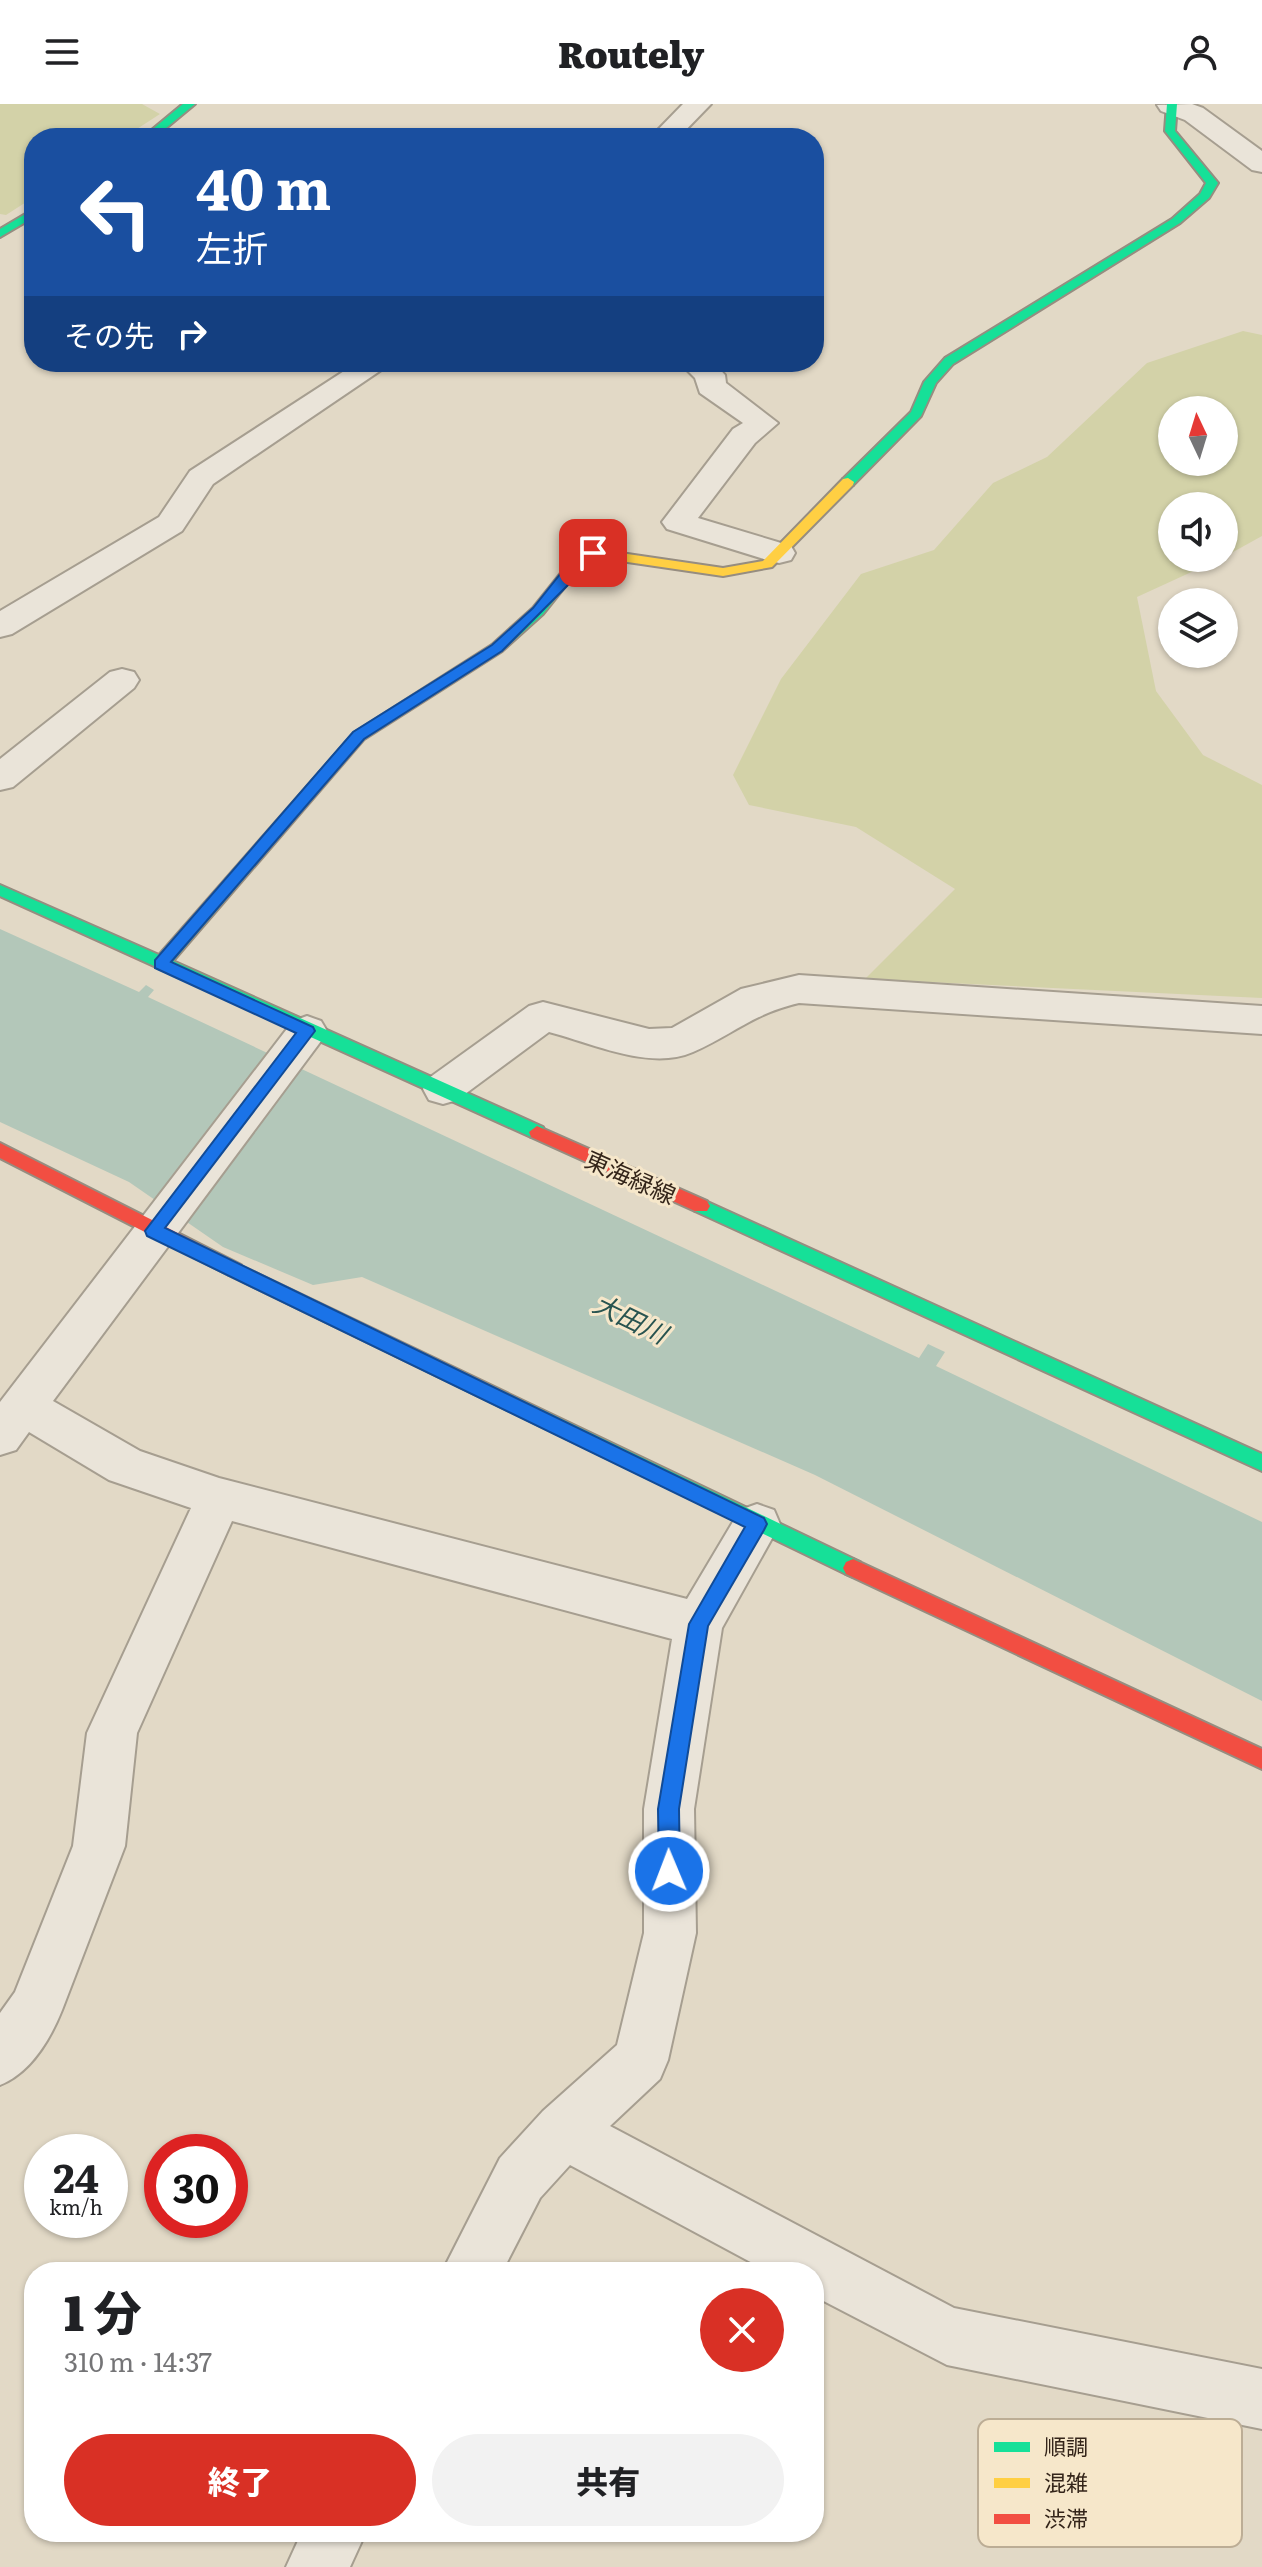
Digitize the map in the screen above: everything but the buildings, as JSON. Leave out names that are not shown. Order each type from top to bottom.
[{"type":"street","points":[[160,128],[190,104]]},
{"type":"street","points":[[673,128],[698,104]]},
{"type":"street","points":[[161,964],[359,736],[497,648],[538,611],[570,571],[593,553],[723,572],[767,564],[917,413],[930,382],[949,361],[1176,221],[1205,196],[1212,183],[1170,131],[1171,105],[1194,114],[1262,164]]},
{"type":"street","points":[[0,234],[24,218]]},
{"type":"street","points":[[0,626],[171,524],[201,478],[363,372]]},
{"type":"street","points":[[706,372],[710,375],[711,387],[763,423],[744,436],[678,522],[779,553]]},
{"type":"street","points":[[0,778],[122,680]]},
{"type":"street","name":"東海緑線","points":[[0,890],[161,964],[301,1038],[443,1089],[1262,1463]]},
{"type":"street","points":[[443,1089],[543,1016],[649,1044],[679,1042],[755,999],[799,989],[1262,1020]]},
{"type":"street","points":[[301,1038],[11,1421],[125,1466],[219,1498],[699,1624]]},
{"type":"street","points":[[0,1150],[158,1224],[757,1524],[1262,1759]]},
{"type":"street","points":[[0,2058],[35,2010],[88,1876],[99,1846],[112,1733],[219,1498]]},
{"type":"street","points":[[476,2262],[520,2178],[563,2131],[641,2060],[670,1933],[669,1809],[699,1624],[757,1524]]},
{"type":"street","points":[[563,2131],[808,2262]]},
{"type":"street","points":[[824,2270],[947,2336],[1262,2399]]},
{"type":"street","points":[[317,2567],[330,2542]]},
{"type":"green space","points":[[0,104],[142,104],[160,114],[138,128],[24,128],[24,203],[6,215],[0,214]]},
{"type":"green space","points":[[1243,331],[1262,335],[1262,536],[1238,549],[1238,492],[1158,492],[1158,572],[1191,572],[1137,597],[1156,691],[1203,755],[1262,785],[1262,998],[865,979],[955,889],[856,827],[749,805],[733,775],[781,679],[861,574],[934,550],[993,483],[1047,457],[1147,363]]},
{"type":"water","name":"大田川","points":[[0,929],[139,992],[146,985],[154,990],[148,997],[919,1358],[928,1344],[945,1352],[936,1366],[1262,1522],[1262,1701],[815,1475],[362,1277],[313,1285],[223,1247],[129,1182],[0,1122]]},
{"type":"traffic: fast","points":[[160,128],[190,104]]},
{"type":"traffic: fast","points":[[848,482],[917,413],[930,382],[949,361],[1176,221],[1205,196],[1212,183],[1170,131],[1172,104]]},
{"type":"traffic: fast","points":[[0,234],[24,218]]},
{"type":"traffic: fast","points":[[161,964],[359,736],[497,648],[538,611],[570,571],[593,553],[607,555]]},
{"type":"traffic: fast","points":[[0,890],[537,1132]]},
{"type":"traffic: fast","points":[[701,1206],[1262,1463]]},
{"type":"traffic: fast","points":[[235,1270],[853,1568]]},
{"type":"traffic: slow","points":[[607,555],[723,572],[767,564],[848,482]]},
{"type":"traffic: jam","points":[[537,1132],[701,1206]]},
{"type":"traffic: jam","points":[[0,1150],[235,1270]]},
{"type":"traffic: jam","points":[[853,1568],[1262,1759]]},
{"type":"route","points":[[593,553],[570,571],[538,611],[497,648],[359,736],[161,964],[307,1031],[154,1231],[757,1524],[699,1624],[669,1809],[669,1871]]}]
